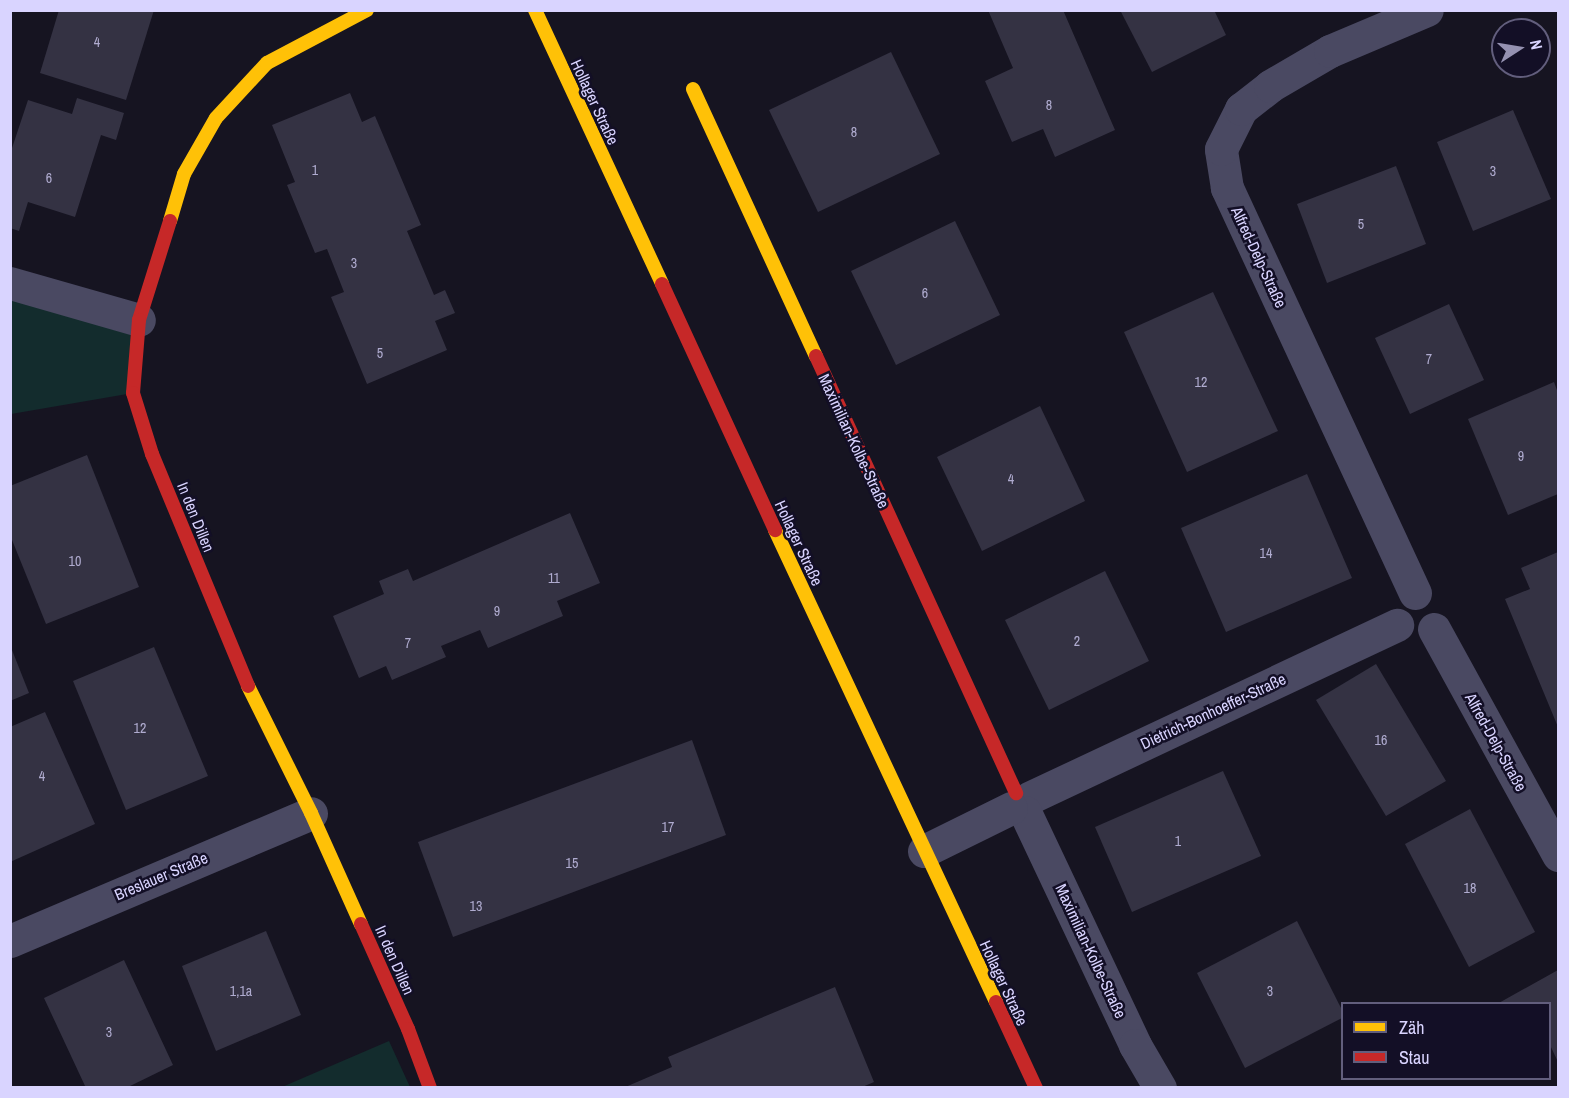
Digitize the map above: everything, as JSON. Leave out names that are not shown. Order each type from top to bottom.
[{"type":"street","name":"In den Dillen","points":[[367,10],[267,63],[216,118],[184,174],[139,320],[133,393],[152,454],[246,683],[311,813],[408,1029],[430,1088]]},
{"type":"street","name":"Hollager Straße","points":[[535,10],[1036,1088]]},
{"type":"street","name":"Alfred-Delp-Straße","points":[[1426,10],[1330,51],[1270,87],[1240,109],[1221,149],[1227,188],[1415,593],[1429,598],[1438,608],[1438,622],[1434,629],[1558,855]]},
{"type":"street","name":"Maximilian-Kolbe-Straße","points":[[693,89],[1020,803],[1136,1045],[1160,1088]]},
{"type":"street","points":[[10,283],[139,320]]},
{"type":"street","points":[[1415,593],[1403,598],[1398,604],[1395,618],[1397,625],[1407,635],[1414,637],[1422,637],[1434,629]]},
{"type":"street","name":"Dietrich-Bonhoeffer-Straße","points":[[924,851],[1020,803],[1397,625]]},
{"type":"street","name":"Breslauer Straße","points":[[10,941],[311,813]]},
{"type":"green space","points":[[11,283],[139,320],[133,393],[11,414]]},
{"type":"green space","points":[[389,1041],[410,1087],[282,1087]]},
{"type":"building","points":[[59,10],[154,10],[126,100],[40,73]]},
{"type":"building","points":[[988,10],[1063,10],[1115,130],[1055,157],[1043,129],[1012,142],[985,81],[1013,68]]},
{"type":"building","points":[[1120,10],[1214,10],[1226,35],[1152,72]]},
{"type":"building","points":[[891,52],[940,154],[818,212],[769,110]]},
{"type":"building","points":[[350,93],[362,122],[375,116],[421,225],[407,231],[434,295],[445,290],[455,313],[435,321],[447,350],[367,384],[331,297],[344,292],[327,249],[315,253],[287,185],[295,182],[272,125]]},
{"type":"building","points":[[77,98],[124,113],[116,140],[101,135],[75,217],[28,202],[19,231],[10,228],[10,154],[28,100],[72,114]]},
{"type":"building","points":[[1513,110],[1551,199],[1473,231],[1437,142]]},
{"type":"building","points":[[1396,166],[1426,244],[1327,283],[1297,204]]},
{"type":"building","points":[[955,221],[1000,315],[896,365],[851,271]]},
{"type":"building","points":[[1213,292],[1278,431],[1187,472],[1124,332]]},
{"type":"building","points":[[1449,304],[1484,380],[1410,414],[1375,338]]},
{"type":"building","points":[[1554,382],[1558,393],[1558,494],[1508,515],[1468,419]]},
{"type":"building","points":[[1040,406],[1085,501],[982,551],[937,457]]},
{"type":"building","points":[[87,455],[139,587],[46,624],[10,535],[10,486]]},
{"type":"building","points":[[1307,474],[1352,578],[1226,632],[1181,528]]},
{"type":"building","points":[[570,513],[600,583],[557,601],[563,616],[488,648],[480,630],[441,646],[446,657],[392,680],[386,666],[359,678],[333,616],[384,594],[379,581],[408,569],[413,581]]},
{"type":"building","points":[[1558,552],[1558,727],[1505,599],[1530,589],[1521,568]]},
{"type":"building","points":[[1105,571],[1149,661],[1049,710],[1005,620]]},
{"type":"building","points":[[10,645],[29,693],[10,701]]},
{"type":"building","points":[[154,647],[208,776],[126,810],[73,681]]},
{"type":"building","points":[[1376,664],[1446,781],[1386,816],[1316,700]]},
{"type":"building","points":[[45,712],[95,824],[10,862],[10,727]]},
{"type":"building","points":[[692,740],[726,835],[453,937],[418,842]]},
{"type":"building","points":[[1223,771],[1261,856],[1132,912],[1095,827]]},
{"type":"building","points":[[1470,809],[1535,932],[1469,967],[1405,844]]},
{"type":"building","points":[[1297,921],[1341,1008],[1341,1019],[1245,1068],[1197,973]]},
{"type":"building","points":[[266,931],[301,1015],[216,1051],[182,966]]},
{"type":"building","points":[[124,960],[173,1065],[126,1088],[86,1088],[44,998]]},
{"type":"building","points":[[1558,970],[1558,1062],[1551,1047],[1551,1002],[1501,1002]]},
{"type":"building","points":[[835,987],[874,1082],[860,1088],[623,1088],[672,1067],[668,1057]]},
{"type":"traffic: slow","points":[[170,221],[184,174],[216,118],[267,63],[367,10]]},
{"type":"traffic: slow","points":[[535,10],[662,284]]},
{"type":"traffic: slow","points":[[693,89],[816,356]]},
{"type":"traffic: slow","points":[[775,530],[996,1002]]},
{"type":"traffic: slow","points":[[248,686],[311,813],[361,924]]},
{"type":"traffic: jam","points":[[170,221],[139,320],[133,393],[152,454],[248,686]]},
{"type":"traffic: jam","points":[[662,284],[775,530]]},
{"type":"traffic: jam","points":[[816,356],[1016,793]]},
{"type":"traffic: jam","points":[[361,924],[408,1029],[430,1088]]},
{"type":"traffic: jam","points":[[996,1002],[1036,1088]]}]
